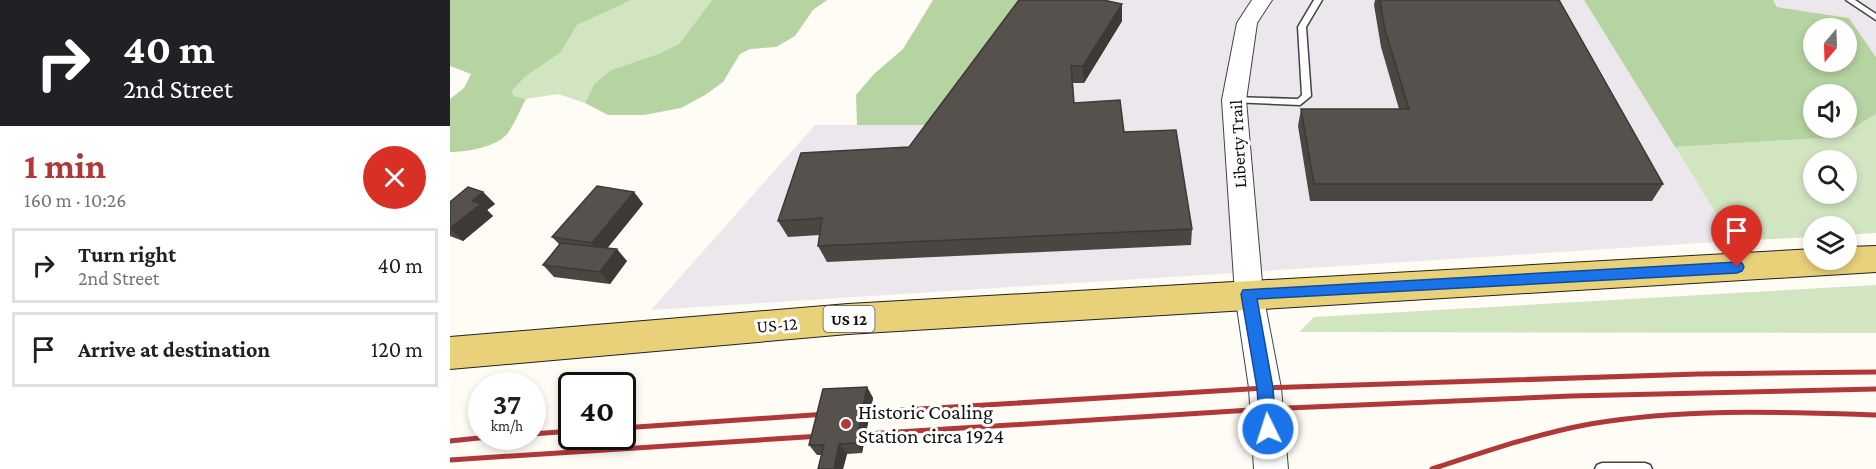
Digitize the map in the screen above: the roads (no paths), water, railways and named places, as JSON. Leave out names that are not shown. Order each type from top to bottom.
[{"type":"main road","name":"US 12","points":[[1249,294],[1876,260]]},
{"type":"main road","name":"US-12","points":[[450,353],[848,319],[1249,294]]},
{"type":"street","name":"Liberty Trail","points":[[1262,0],[1247,23],[1234,100],[1249,294],[1265,388],[1270,469]]},
{"type":"lane","points":[[1234,100],[1300,102],[1307,96],[1302,27],[1318,0]]},
{"type":"lane","points":[[1850,0],[1876,18]]},
{"type":"lane","points":[[1602,469],[1645,469]]},
{"type":"railway","points":[[870,412],[1265,388],[1698,374],[1876,372]]},
{"type":"railway","points":[[866,434],[1267,409],[1571,396],[1876,389]]},
{"type":"railway","points":[[1432,469],[1550,433],[1625,419],[1733,412],[1876,415]]},
{"type":"railway","points":[[636,427],[827,414]]},
{"type":"railway","points":[[546,433],[558,432]]},
{"type":"railway","points":[[450,460],[821,436]]},
{"type":"railway","points":[[450,441],[468,439]]},
{"type":"place","name":"Historic Coaling Station circa 1924","points":[[846,424]]}]
